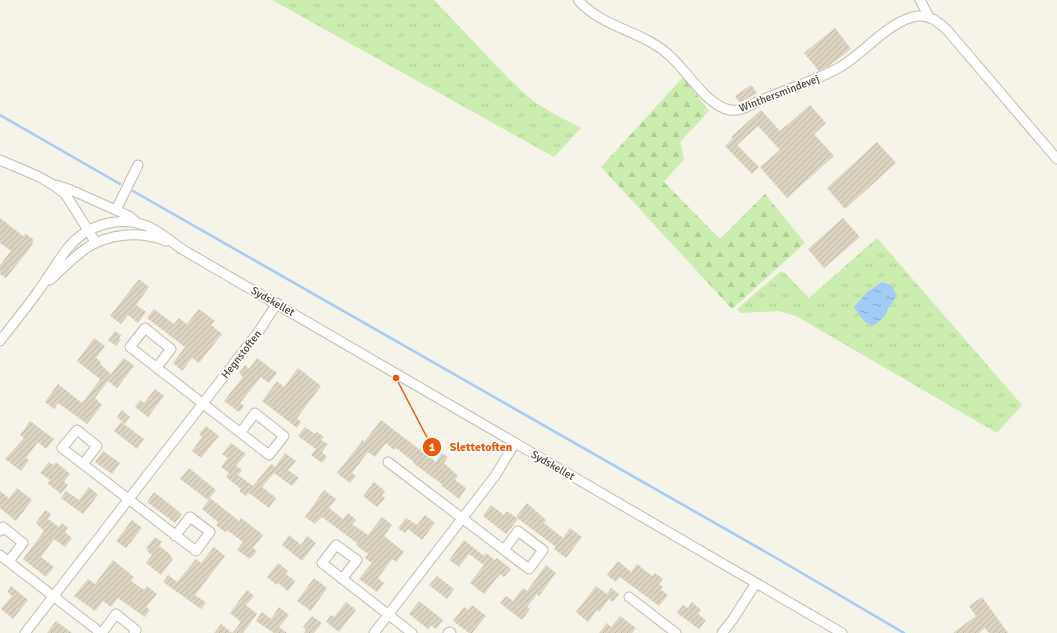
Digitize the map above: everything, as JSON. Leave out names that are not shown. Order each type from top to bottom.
[{"type":"street","name":"Winthersmindevej","points":[[578,0],[595,16],[641,36],[658,46],[672,57],[712,102],[731,111],[741,109],[763,99],[820,78],[842,66],[896,24],[917,16],[929,17]]},
{"type":"street","points":[[920,0],[929,17],[938,22],[947,30],[1057,159]]},
{"type":"street","name":"Sydskellet","points":[[0,160],[129,216],[138,223],[162,234],[180,248]]},
{"type":"street","points":[[116,210],[138,165]]},
{"type":"street","name":"Sydskellet","points":[[52,183],[66,195],[96,243],[116,236],[128,234],[158,238],[180,248],[842,633]]},
{"type":"street","name":"Sydskellet","points":[[88,231],[100,225],[112,222],[138,223]]},
{"type":"street","points":[[0,341],[39,290],[67,249],[76,239],[88,231]]},
{"type":"street","points":[[39,290],[75,257],[96,243]]},
{"type":"street","name":"Hegnstoften","points":[[25,633],[263,326],[276,303]]},
{"type":"street","points":[[157,367],[171,349],[145,328],[130,347],[203,404],[269,455],[284,436],[255,413],[241,432]]},
{"type":"street","points":[[374,633],[495,476],[515,443]]},
{"type":"street","points":[[388,462],[504,550]]},
{"type":"street","points":[[83,464],[175,536]]},
{"type":"street","points":[[0,531],[3,527],[23,543],[9,561]]},
{"type":"street","points":[[0,554],[101,633],[116,614],[136,630],[134,633]]},
{"type":"street","points":[[342,579],[412,633]]},
{"type":"street","points":[[722,633],[733,619],[756,583]]},
{"type":"street","points":[[629,597],[676,633]]},
{"type":"green space","points":[[272,0],[434,0],[510,80],[533,101],[581,128],[554,157]]},
{"type":"green space","points":[[683,77],[709,111],[680,142],[684,159],[664,182],[720,239],[765,194],[805,243],[732,309],[601,167]]},
{"type":"green space","points":[[877,238],[1022,405],[997,433],[796,316],[779,311],[741,313],[737,309],[780,272],[785,273],[809,298]]},
{"type":"water","points":[[882,282],[892,286],[897,296],[888,308],[885,316],[873,326],[864,321],[854,307],[867,292]]},
{"type":"building","points":[[835,28],[851,49],[829,66],[819,71],[804,53]]},
{"type":"building","points":[[751,85],[757,93],[740,103],[735,96]]},
{"type":"building","points":[[810,105],[826,123],[814,134],[834,156],[787,198],[760,167],[780,150],[758,126],[737,145],[759,167],[752,174],[725,146],[733,138],[731,137],[761,110],[780,131]]},
{"type":"building","points":[[877,142],[896,163],[845,209],[827,188]]},
{"type":"building","points":[[0,218],[23,236],[26,234],[34,240],[27,252],[6,278],[0,274],[0,265],[11,251],[0,243]]},
{"type":"building","points":[[843,218],[860,237],[824,268],[808,249]]},
{"type":"building","points":[[139,279],[149,287],[136,305],[146,312],[138,323],[128,315],[121,324],[110,316]]},
{"type":"building","points":[[154,309],[174,324],[179,318],[187,324],[199,309],[215,321],[211,325],[222,334],[199,363],[192,358],[182,371],[173,363],[185,347],[147,318]]},
{"type":"building","points":[[115,331],[121,335],[119,338],[121,340],[116,346],[108,340]]},
{"type":"building","points":[[94,338],[105,346],[96,358],[111,374],[124,358],[134,366],[117,388],[108,381],[95,398],[102,405],[87,424],[58,403],[54,409],[45,402],[58,384],[82,403],[99,381],[100,379],[77,361]]},
{"type":"building","points":[[257,358],[277,373],[269,383],[261,377],[240,403],[244,406],[239,412],[224,401],[243,377],[239,373],[245,365],[249,369]]},
{"type":"building","points":[[298,368],[321,386],[297,418],[301,422],[297,428],[262,401],[277,381],[284,387]]},
{"type":"building","points":[[155,389],[164,396],[148,417],[135,407],[140,400],[144,403]]},
{"type":"building","points":[[122,410],[130,417],[125,424],[117,417]]},
{"type":"building","points":[[381,420],[436,462],[442,453],[448,457],[444,463],[458,476],[455,480],[466,488],[459,499],[396,448],[394,450],[386,443],[375,457],[368,452],[352,473],[356,476],[350,483],[337,473]]},
{"type":"building","points":[[30,421],[54,439],[46,449],[38,442],[26,458],[29,460],[21,471],[5,459],[24,438],[20,435]]},
{"type":"building","points":[[121,422],[144,439],[137,449],[114,431]]},
{"type":"building","points":[[206,426],[219,436],[201,458],[192,451],[202,437],[199,434]]},
{"type":"building","points":[[305,427],[315,434],[317,432],[324,437],[321,440],[328,444],[322,452],[327,457],[322,463],[311,455],[316,449],[298,436]]},
{"type":"building","points":[[231,443],[246,454],[236,466],[242,470],[238,475],[253,486],[271,464],[275,467],[285,453],[296,461],[288,470],[299,478],[292,486],[274,473],[262,487],[276,498],[269,508],[249,493],[246,496],[239,491],[241,489],[226,477],[229,473],[221,467],[228,458],[222,454]]},
{"type":"building","points":[[103,451],[120,463],[112,474],[95,462]]},
{"type":"building","points":[[49,462],[53,465],[56,462],[70,474],[64,482],[68,485],[61,494],[47,483],[50,480],[40,473]]},
{"type":"building","points":[[189,468],[216,490],[208,500],[180,479]]},
{"type":"building","points":[[374,482],[385,491],[382,495],[385,498],[377,507],[363,496]]},
{"type":"building","points":[[89,487],[98,495],[83,514],[61,498],[66,491],[79,500]]},
{"type":"building","points":[[17,488],[32,500],[16,521],[0,508],[0,491],[9,498]]},
{"type":"building","points":[[324,490],[336,499],[329,508],[343,519],[348,513],[356,520],[352,524],[368,535],[382,517],[392,525],[384,536],[404,552],[396,562],[392,559],[378,578],[384,583],[377,592],[359,579],[372,563],[365,558],[368,554],[356,545],[357,543],[322,517],[315,524],[305,517]]},
{"type":"building","points":[[154,492],[182,514],[175,523],[147,502]]},
{"type":"building","points":[[210,498],[239,521],[241,518],[263,535],[253,548],[257,551],[250,559],[237,550],[243,542],[227,530],[225,532],[216,525],[218,522],[202,509]]},
{"type":"building","points":[[527,503],[546,520],[544,523],[563,538],[570,528],[582,537],[566,558],[554,549],[556,547],[516,517]]},
{"type":"building","points":[[491,505],[504,515],[507,511],[518,519],[506,534],[483,516]]},
{"type":"building","points":[[45,510],[51,514],[48,519],[59,527],[62,523],[68,528],[65,532],[72,538],[65,547],[54,539],[41,557],[54,567],[46,577],[23,559],[44,531],[36,523]]},
{"type":"building","points":[[425,515],[435,523],[422,540],[408,529],[405,533],[398,528],[406,518],[417,525]]},
{"type":"building","points":[[132,520],[142,528],[126,548],[116,541]]},
{"type":"building","points":[[289,535],[301,545],[307,536],[316,543],[302,561],[282,545]]},
{"type":"building","points":[[155,537],[162,542],[159,546],[171,555],[170,556],[173,559],[161,575],[146,563],[152,555],[146,548]]},
{"type":"building","points":[[464,540],[484,556],[486,553],[495,560],[497,558],[511,569],[504,577],[500,574],[484,594],[470,583],[484,565],[469,554],[459,567],[449,560]]},
{"type":"building","points":[[214,547],[225,556],[195,595],[206,603],[201,609],[163,582],[168,575],[177,582],[196,559],[201,563]]},
{"type":"building","points":[[113,560],[134,577],[131,581],[144,590],[147,586],[157,594],[146,607],[150,610],[145,617],[118,598],[111,607],[103,601],[95,611],[74,596],[88,579],[95,584]]},
{"type":"building","points":[[618,561],[631,572],[637,564],[652,576],[655,573],[663,579],[659,584],[663,587],[661,590],[668,595],[659,606],[620,577],[616,582],[607,575]]},
{"type":"building","points":[[278,563],[288,571],[286,574],[295,581],[288,591],[267,577]]},
{"type":"building","points":[[546,565],[556,573],[539,596],[537,594],[527,607],[530,609],[522,620],[500,603],[506,596],[513,601],[523,588],[527,591]]},
{"type":"building","points":[[437,576],[454,589],[447,599],[429,585]]},
{"type":"building","points":[[314,578],[327,588],[311,611],[297,601]]},
{"type":"building","points":[[11,586],[28,600],[13,619],[1,609],[12,596],[7,592]]},
{"type":"building","points":[[596,586],[607,594],[611,588],[619,594],[613,602],[609,599],[599,612],[597,610],[588,622],[576,612]]},
{"type":"building","points":[[247,590],[254,596],[246,605],[257,614],[243,633],[232,633],[241,622],[230,613]]},
{"type":"building","points":[[982,597],[1008,633],[989,633],[985,628],[979,633],[953,633],[976,616],[969,606]]},
{"type":"building","points":[[419,601],[443,620],[436,629],[431,625],[428,629],[409,614]]},
{"type":"building","points":[[346,602],[356,610],[339,632],[326,622],[331,615],[334,617]]},
{"type":"building","points":[[692,602],[701,610],[698,614],[706,620],[699,629],[677,613],[683,605],[688,608]]},
{"type":"building","points":[[472,605],[486,616],[472,633],[469,633],[453,621],[464,607],[468,610]]},
{"type":"building","points":[[279,607],[289,615],[279,627],[287,633],[274,633],[256,621],[262,612],[271,619]]},
{"type":"building","points":[[312,616],[322,623],[314,633],[304,633],[306,630],[303,627]]},
{"type":"building","points":[[620,616],[636,628],[632,633],[599,633],[607,623],[611,627]]},
{"type":"building","points":[[56,621],[72,633],[47,633]]},
{"type":"building","points":[[221,624],[232,633],[214,633]]},
{"type":"waterway","points":[[0,115],[120,184]]},
{"type":"waterway","points":[[133,191],[778,559],[904,633]]},
{"type":"place","name":"Slettetoften","points":[[396,378]]}]
